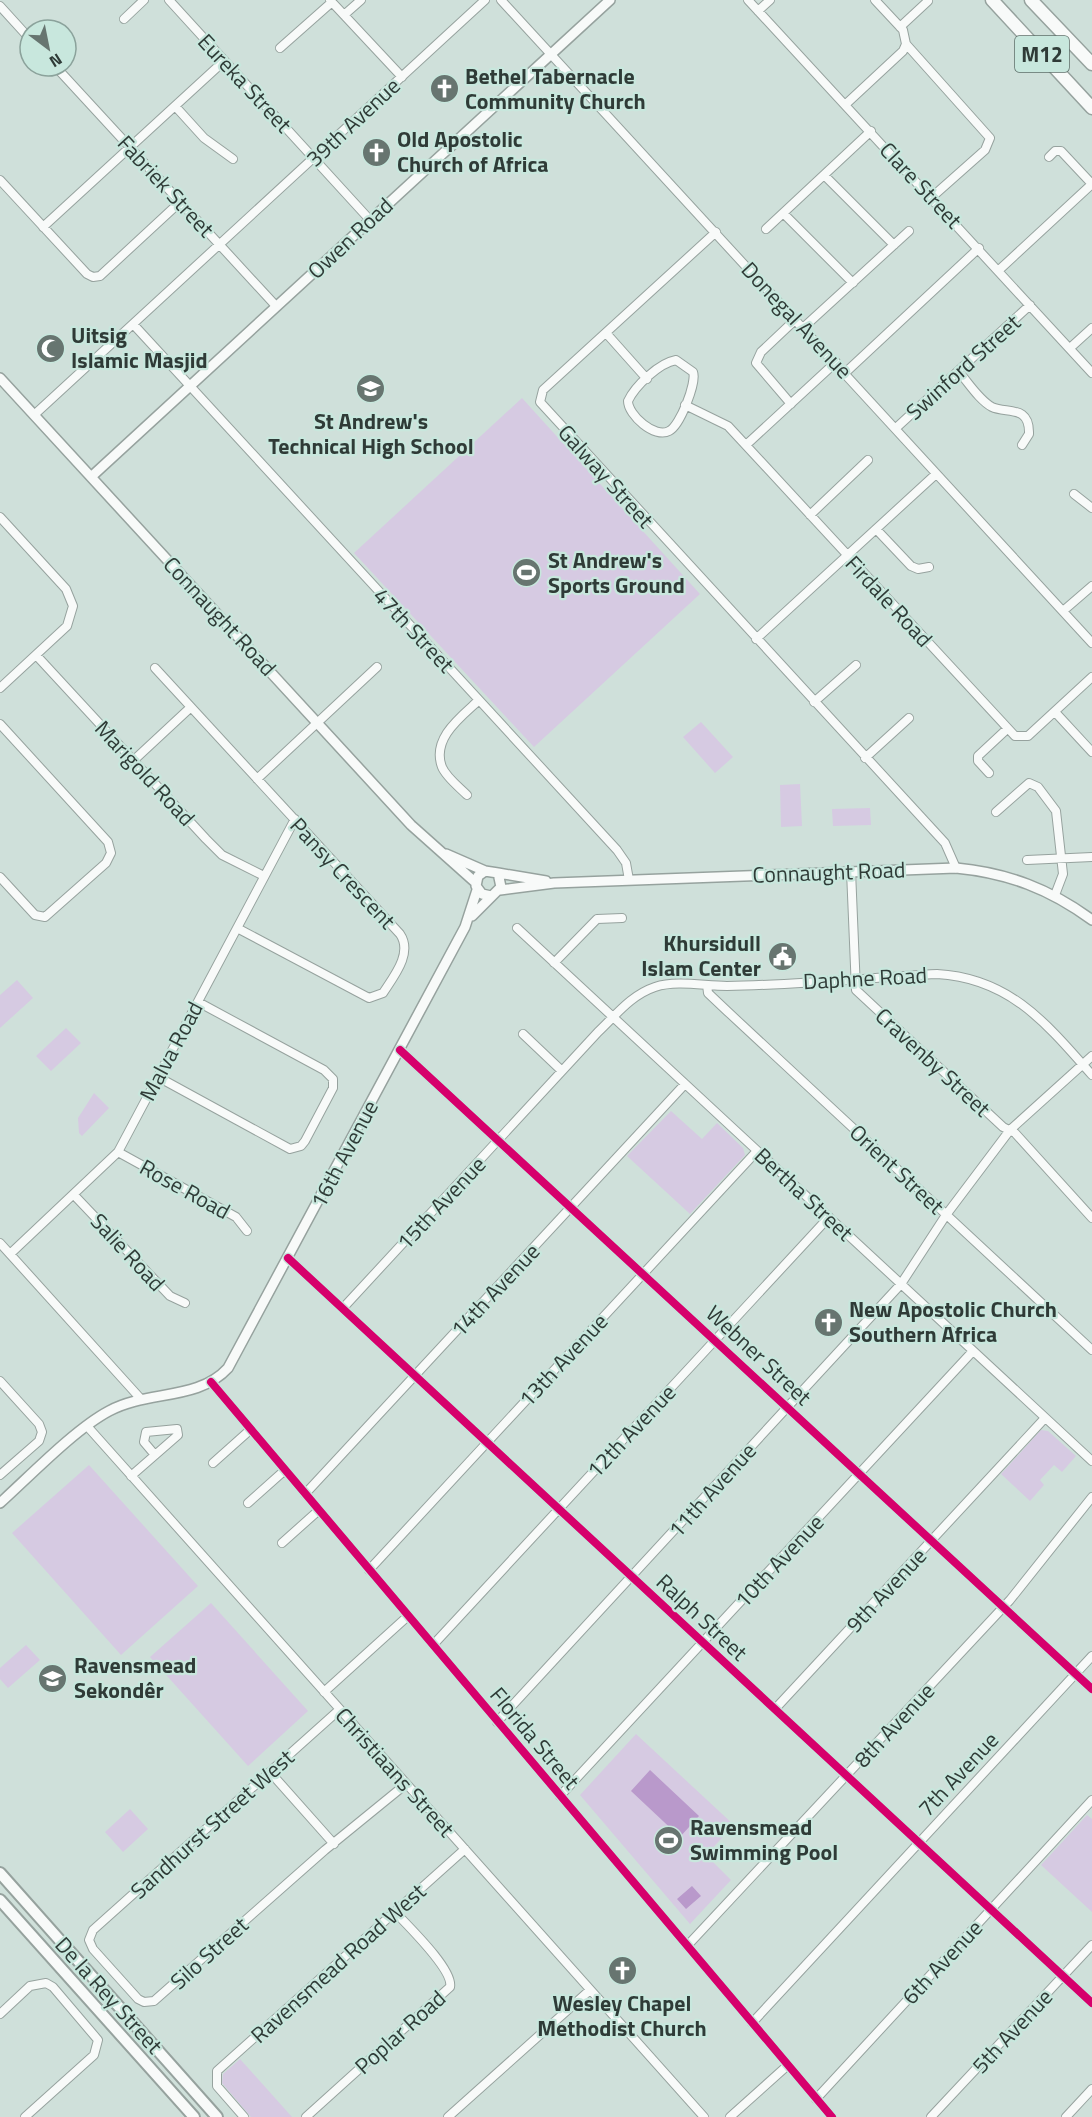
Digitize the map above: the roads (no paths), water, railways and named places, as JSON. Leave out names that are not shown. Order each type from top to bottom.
[{"type":"main road","name":"M12","points":[[992,0],[1092,108]]},
{"type":"main road","name":"M12","points":[[1031,0],[1092,64]]},
{"type":"main road","name":"De la Rey Street","points":[[0,1873],[217,2117]]},
{"type":"main road","name":"De la Rey Street","points":[[0,1900],[194,2117]]},
{"type":"street","points":[[124,19],[144,0]]},
{"type":"street","name":"Eureka Street","points":[[168,0],[370,220]]},
{"type":"street","points":[[344,15],[361,0]]},
{"type":"street","name":"39th Avenue","points":[[34,415],[485,0]]},
{"type":"street","name":"Donegal Avenue","points":[[501,0],[846,372],[936,474],[1092,643]]},
{"type":"street","name":"Owen Road","points":[[91,477],[610,0]]},
{"type":"street","name":"Clare Street","points":[[748,0],[1092,373]]},
{"type":"street","points":[[758,11],[770,0]]},
{"type":"street","points":[[846,104],[903,51],[906,44],[906,36],[900,27],[875,0]]},
{"type":"street","points":[[280,48],[331,1],[402,77]]},
{"type":"street","points":[[900,27],[928,1]]},
{"type":"street","points":[[0,6],[18,26]]},
{"type":"street","points":[[906,44],[990,138],[985,150],[932,197]]},
{"type":"street","points":[[43,227],[224,61]]},
{"type":"street","name":"Fabriek Street","points":[[66,78],[276,306]]},
{"type":"street","points":[[175,106],[204,138],[233,159]]},
{"type":"street","points":[[765,229],[871,131]]},
{"type":"street","points":[[999,270],[1092,184],[1061,152],[1055,151],[1049,157]]},
{"type":"street","points":[[824,175],[894,245]]},
{"type":"street","points":[[0,180],[87,274],[96,277],[180,202]]},
{"type":"street","points":[[783,213],[853,283]]},
{"type":"street","points":[[804,327],[909,231]]},
{"type":"street","name":"Galway Street","points":[[716,232],[543,390],[540,396],[541,405],[945,843],[956,868]]},
{"type":"street","points":[[846,372],[979,248]]},
{"type":"street","name":"Swinford Street","points":[[896,428],[1030,305]]},
{"type":"street","points":[[791,404],[756,363],[761,352],[796,319]]},
{"type":"street","name":"47th Street","points":[[133,324],[617,850],[626,863],[628,880]]},
{"type":"street","points":[[1070,348],[1092,328]]},
{"type":"street","points":[[606,333],[647,379]]},
{"type":"street","points":[[670,361],[683,362],[693,372],[695,378],[685,405],[677,424],[670,431],[662,432],[644,424],[628,405],[632,394],[670,361]]},
{"type":"street","points":[[746,445],[836,362]]},
{"type":"street","points":[[958,372],[990,406],[1015,411],[1026,422],[1029,434],[1022,445]]},
{"type":"street","name":"Connaught Road","points":[[0,378],[418,832],[477,886]]},
{"type":"street","name":"Firdale Road","points":[[685,405],[724,423],[746,445],[1007,729]]},
{"type":"street","points":[[810,514],[868,460]]},
{"type":"street","points":[[756,639],[936,474]]},
{"type":"street","points":[[1074,494],[1092,508]]},
{"type":"street","points":[[0,517],[66,589],[72,602],[72,616],[67,626],[0,688]]},
{"type":"street","points":[[876,530],[911,566],[918,569],[929,567]]},
{"type":"street","points":[[1063,611],[1092,586]]},
{"type":"street","name":"Marigold Road","points":[[36,655],[222,855],[264,876]]},
{"type":"street","points":[[814,702],[856,665]]},
{"type":"street","points":[[257,779],[377,667]]},
{"type":"street","name":"Pansy Crescent","points":[[155,668],[400,934],[406,945],[400,964],[383,993],[369,998],[237,928]]},
{"type":"street","points":[[989,773],[978,761],[978,756],[1007,729],[1014,736],[1025,737],[1092,677]]},
{"type":"street","points":[[467,795],[445,772],[440,754],[448,729],[479,700]]},
{"type":"street","points":[[134,760],[191,707]]},
{"type":"street","points":[[1055,712],[1092,752]]},
{"type":"street","points":[[866,758],[909,718]]},
{"type":"street","points":[[0,724],[111,849],[109,860],[45,917],[35,915],[0,877]]},
{"type":"street","points":[[996,812],[1026,784],[1035,785],[1055,808],[1063,874],[1055,896]]},
{"type":"street","name":"Malva Road","points":[[10,1254],[118,1152],[295,819]]},
{"type":"street","name":"Connaught Road","points":[[441,852],[485,871]]},
{"type":"street","points":[[1027,860],[1092,857]]},
{"type":"street","name":"Connaught Road","points":[[496,893],[554,882],[956,868],[1006,876],[1055,896],[1092,920]]},
{"type":"street","points":[[485,871],[498,873],[502,882],[496,893],[482,894],[477,886],[478,876],[485,871]]},
{"type":"street","name":"Cravenby Street","points":[[851,871],[856,990],[1003,1127],[1015,1133],[1092,1218]]},
{"type":"street","name":"Connaught Road","points":[[498,873],[554,882]]},
{"type":"street","name":"16th Avenue","points":[[211,1382],[233,1361],[400,1050],[468,920],[477,886]]},
{"type":"street","name":"16th Avenue","points":[[468,920],[496,893]]},
{"type":"street","points":[[554,963],[597,919],[621,918]]},
{"type":"street","name":"Bertha Street","points":[[517,928],[1092,1461]]},
{"type":"street","name":"Daphne Road","points":[[613,1018],[642,992],[658,986],[937,974],[964,977],[990,985],[1013,996],[1033,1012],[1092,1075]]},
{"type":"street","name":"Orient Street","points":[[707,985],[708,993],[1092,1350]]},
{"type":"street","points":[[158,1077],[290,1149],[301,1146],[305,1141],[333,1088],[333,1078],[324,1070],[198,1002]]},
{"type":"street","name":"15th Avenue","points":[[343,1308],[613,1018]]},
{"type":"street","points":[[523,1034],[562,1071]]},
{"type":"street","name":"Webner Street","points":[[400,1050],[1092,1689]]},
{"type":"street","name":"11th Avenue","points":[[497,1722],[901,1284],[946,1215],[1010,1130],[1092,1056]]},
{"type":"street","name":"14th Avenue","points":[[305,1494],[685,1084]]},
{"type":"street","name":"13th Avenue","points":[[369,1570],[757,1151]]},
{"type":"street","name":"Rose Road","points":[[118,1152],[236,1217],[247,1231]]},
{"type":"street","name":"Salie Road","points":[[74,1195],[170,1296],[185,1303]]},
{"type":"street","name":"12th Avenue","points":[[433,1645],[829,1217]]},
{"type":"street","points":[[0,1243],[140,1398]]},
{"type":"street","name":"Ralph Street","points":[[288,1258],[1092,2003]]},
{"type":"street","name":"10th Avenue","points":[[560,1796],[973,1351]]},
{"type":"street","points":[[0,1381],[39,1424],[42,1432],[39,1440],[0,1475]]},
{"type":"street","points":[[0,1503],[87,1426],[112,1409],[140,1398],[192,1390],[211,1382]]},
{"type":"street","name":"Florida Street","points":[[211,1382],[832,2117]]},
{"type":"street","name":"9th Avenue","points":[[775,1709],[1045,1418]]},
{"type":"street","name":"Christiaans Street","points":[[87,1426],[704,2117]]},
{"type":"street","points":[[131,1476],[178,1435],[177,1429],[146,1432],[144,1442],[155,1455]]},
{"type":"street","points":[[213,1463],[250,1430]]},
{"type":"street","points":[[248,1503],[285,1470]]},
{"type":"street","name":"8th Avenue","points":[[687,1946],[1004,1607],[1092,1497]]},
{"type":"street","points":[[282,1544],[319,1510]]},
{"type":"street","points":[[324,1692],[408,1616]]},
{"type":"street","name":"7th Avenue","points":[[752,2023],[1092,1656]]},
{"type":"street","name":"Sandhurst Street West","points":[[89,1940],[93,1930],[339,1710]]},
{"type":"street","points":[[270,1772],[334,1844]]},
{"type":"street","name":"Silo Street","points":[[89,1940],[93,1949],[138,1999],[144,2002],[154,2001],[406,1784]]},
{"type":"street","name":"6th Avenue","points":[[816,2098],[1092,1800]]},
{"type":"street","name":"Ravensmead Road West","points":[[244,2117],[219,2089],[215,2079],[220,2068],[465,1849]]},
{"type":"street","name":"Poplar Road","points":[[306,2117],[450,1987],[451,1981],[446,1969],[395,1912]]},
{"type":"street","name":"5th Avenue","points":[[931,2117],[1092,1945]]},
{"type":"street","points":[[0,2014],[30,1986],[46,1983],[53,1988],[98,2040],[94,2055],[25,2117]]},
{"type":"street","points":[[448,2117],[590,1990]]},
{"type":"street","points":[[730,2117],[788,2065]]},
{"type":"street","points":[[1066,2117],[1092,2088]]},
{"type":"place","name":"Bethel Tabernacle Community Church","points":[[444,89]]},
{"type":"place","name":"Old Apostolic Church of Africa","points":[[376,152]]},
{"type":"place","name":"Uitsig Islamic Masjid","points":[[50,348]]},
{"type":"place","name":"St Andrew's Technical High School","points":[[371,389]]},
{"type":"place","name":"St Andrew's Sports Ground","points":[[527,573]]},
{"type":"place","name":"Khursidull Islam Center","points":[[782,956]]},
{"type":"place","name":"New Apostolic Church Southern Africa","points":[[828,1322]]},
{"type":"place","name":"Ravensmead Sekondêr","points":[[53,1678]]},
{"type":"place","name":"Ravensmead Swimming Pool","points":[[669,1840]]},
{"type":"place","name":"Wesley Chapel Methodist Church","points":[[622,1971]]}]
